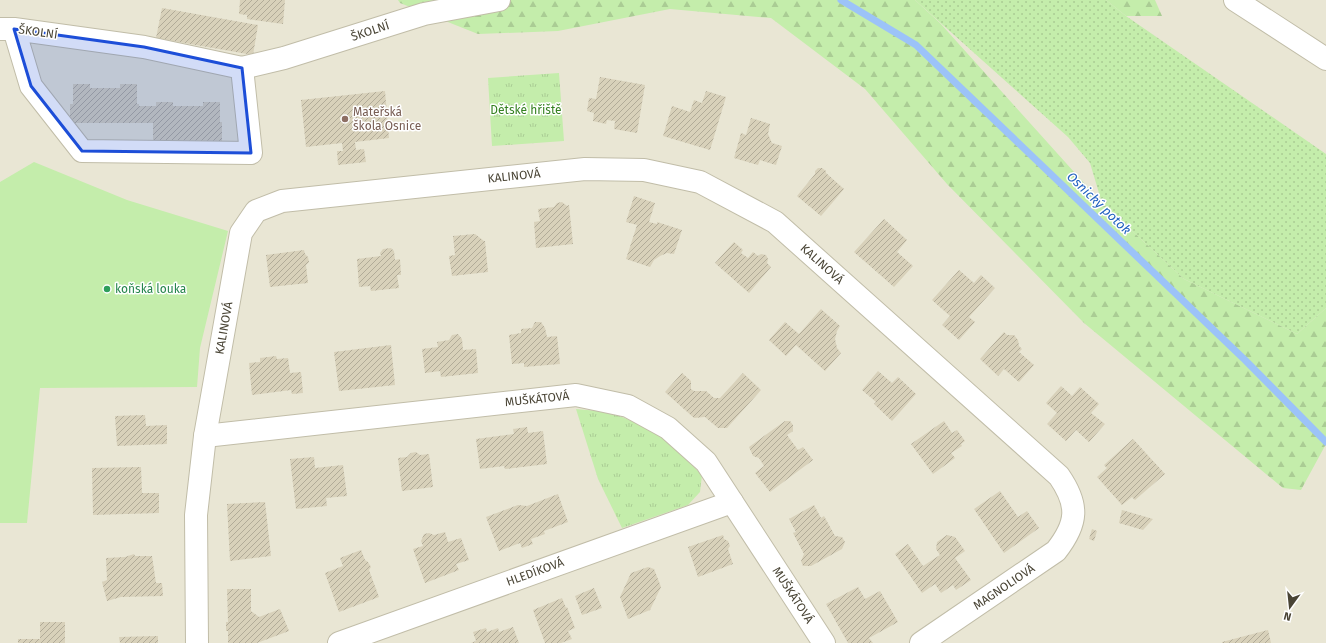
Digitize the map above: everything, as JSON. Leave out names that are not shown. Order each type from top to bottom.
[{"type":"street","name":"ŠKOLNÍ","points":[[7,29],[144,47],[242,68],[284,58],[424,14],[499,0]]},
{"type":"street","points":[[1244,2],[1326,59]]},
{"type":"street","points":[[7,29],[31,86],[82,152],[251,153],[242,68]]},
{"type":"street","name":"KALINOVÁ","points":[[197,643],[196,515],[205,436],[241,233],[256,212],[282,201],[585,169],[644,170],[700,182],[775,222],[1059,476],[1068,489],[1072,501],[1072,520]]},
{"type":"street","name":"MUŠKÁTOVÁ","points":[[205,436],[576,395],[628,406],[668,428],[706,462],[824,643]]},
{"type":"street","name":"HLEDÍKOVÁ","points":[[339,643],[732,502]]},
{"type":"street","name":"MAGNOLIOVÁ","points":[[921,643],[1056,551],[1066,538],[1072,520]]},
{"type":"highlighted area","points":[[14,29],[144,47],[242,68],[251,153],[82,151],[31,86]]},
{"type":"shaded area","points":[[0,0],[1326,0],[1326,643],[0,643]]},
{"type":"green space","points":[[398,0],[915,0],[940,23],[1102,203],[1184,279],[1297,334],[1326,308],[1326,444],[1301,490],[1283,488],[1084,323],[947,184],[865,89],[771,18],[670,9],[558,31],[478,34],[400,3]]},
{"type":"green space","points":[[915,0],[1106,0],[1126,16],[1326,154],[1326,308],[1297,334],[1184,279],[1102,203],[1090,163],[1068,137]]},
{"type":"green space","points":[[1106,0],[1155,0],[1162,16],[1126,16]]},
{"type":"green space","name":"Dětské hřiště","points":[[559,73],[564,141],[492,146],[488,78]]},
{"type":"green space","name":"koňská louka","points":[[34,162],[127,200],[228,231],[200,348],[197,387],[40,388],[27,523],[0,523],[0,182]]},
{"type":"green space","points":[[576,409],[609,412],[650,428],[663,437],[702,475],[700,492],[688,505],[622,528],[598,479]]},
{"type":"building","points":[[240,0],[285,0],[283,24],[247,19],[247,15],[239,14]]},
{"type":"building","points":[[162,8],[258,25],[253,55],[156,38]]},
{"type":"building","points":[[600,77],[645,85],[637,133],[614,129],[615,121],[607,120],[606,124],[593,121],[594,113],[587,111],[589,98],[596,99]]},
{"type":"building","points":[[73,84],[90,84],[90,88],[120,88],[120,84],[137,84],[137,104],[139,104],[139,106],[156,106],[156,102],[173,102],[173,106],[203,106],[203,102],[220,102],[222,141],[153,140],[153,123],[70,123],[70,104],[73,104]]},
{"type":"building","name":"Mateřská škola Osnice","points":[[385,91],[389,138],[355,142],[356,150],[364,149],[366,162],[338,165],[337,151],[343,151],[342,143],[306,147],[301,100]]},
{"type":"building","points":[[706,91],[726,97],[710,150],[663,136],[672,106],[690,112],[694,100],[702,103]]},
{"type":"building","points":[[751,118],[770,124],[768,134],[772,143],[782,146],[776,165],[760,160],[758,165],[734,158],[741,133],[746,135]]},
{"type":"building","points":[[818,168],[822,168],[826,171],[826,173],[844,189],[821,216],[797,196]]},
{"type":"building","points":[[634,196],[655,203],[649,222],[657,224],[657,222],[682,230],[674,254],[667,253],[660,256],[654,260],[650,267],[626,259],[637,225],[626,222]]},
{"type":"building","points":[[562,202],[567,206],[569,205],[573,244],[536,248],[534,222],[540,221],[538,209],[554,207],[557,203]]},
{"type":"building","points":[[884,219],[907,240],[897,252],[913,266],[894,287],[854,252]]},
{"type":"building","points":[[475,234],[485,241],[488,272],[452,276],[449,256],[455,255],[453,236]]},
{"type":"building","points":[[734,242],[743,250],[741,253],[748,258],[753,252],[758,256],[761,254],[766,255],[768,259],[767,263],[771,267],[749,293],[715,263]]},
{"type":"building","points":[[391,248],[394,251],[395,260],[400,259],[401,275],[397,275],[399,288],[371,291],[370,286],[359,287],[357,259],[381,256],[380,253],[383,249]]},
{"type":"building","points":[[304,250],[309,262],[306,265],[308,283],[270,287],[266,255]]},
{"type":"building","points":[[959,270],[974,283],[981,275],[995,288],[969,317],[975,322],[959,340],[942,325],[950,316],[932,300]]},
{"type":"building","points":[[821,309],[840,326],[835,339],[837,348],[841,353],[825,371],[796,345],[786,356],[769,340],[785,322],[799,334]]},
{"type":"building","points":[[535,322],[541,322],[545,328],[547,337],[557,336],[560,364],[524,367],[524,363],[512,364],[509,335],[521,333],[521,329],[532,328]]},
{"type":"building","points":[[1004,332],[1007,335],[1014,335],[1022,349],[1019,352],[1034,365],[1019,382],[1004,369],[998,376],[980,359]]},
{"type":"building","points":[[458,334],[462,339],[463,350],[476,349],[478,373],[441,377],[440,371],[425,373],[422,349],[438,347],[437,342],[449,340],[452,335]]},
{"type":"building","points":[[391,345],[395,385],[339,391],[334,352]]},
{"type":"building","points":[[276,356],[277,359],[288,358],[290,373],[301,372],[303,393],[292,394],[291,390],[252,395],[249,363],[260,362],[260,358]]},
{"type":"building","points":[[878,371],[892,383],[898,377],[916,394],[892,421],[874,404],[876,402],[862,390]]},
{"type":"building","points":[[682,373],[691,381],[691,389],[694,391],[706,391],[714,398],[720,398],[743,373],[761,390],[727,428],[718,428],[705,417],[694,418],[665,392]]},
{"type":"building","points":[[1061,386],[1072,396],[1080,387],[1099,404],[1091,413],[1105,424],[1089,442],[1076,430],[1066,441],[1047,424],[1057,413],[1046,403]]},
{"type":"building","points":[[145,415],[146,426],[167,425],[167,444],[117,446],[115,416]]},
{"type":"building","points":[[785,421],[790,421],[793,425],[793,431],[787,435],[798,450],[803,447],[813,460],[770,492],[755,473],[764,466],[759,458],[753,456],[749,447]]},
{"type":"building","points":[[944,421],[952,433],[957,430],[965,441],[961,444],[962,446],[951,453],[955,458],[933,474],[911,444]]},
{"type":"building","points":[[527,427],[528,433],[543,431],[547,464],[505,469],[504,466],[480,469],[476,439],[514,434],[513,429]]},
{"type":"building","points":[[1133,439],[1165,474],[1135,500],[1132,497],[1122,505],[1097,477],[1107,468],[1104,465]]},
{"type":"building","points":[[416,452],[420,455],[429,454],[433,487],[402,491],[398,458],[407,457],[411,453]]},
{"type":"building","points":[[314,457],[315,468],[343,465],[347,496],[326,498],[327,506],[296,509],[290,459]]},
{"type":"building","points":[[141,467],[142,493],[159,493],[159,513],[93,515],[92,468]]},
{"type":"building","points":[[1000,491],[1018,517],[1027,511],[1039,528],[1004,553],[974,509]]},
{"type":"building","points":[[558,494],[568,522],[544,531],[545,534],[531,539],[533,544],[522,548],[520,543],[499,551],[486,517],[518,505],[527,506]]},
{"type":"building","points":[[265,502],[271,556],[230,561],[227,504]]},
{"type":"building","points":[[814,505],[821,518],[824,516],[835,536],[842,537],[845,542],[842,549],[811,566],[803,566],[801,561],[804,554],[793,533],[796,532],[789,519]]},
{"type":"building","points":[[1122,510],[1153,519],[1143,530],[1119,523]]},
{"type":"building","points":[[1092,529],[1097,531],[1094,541],[1089,539]]},
{"type":"building","points":[[445,532],[448,542],[461,538],[469,560],[456,564],[459,570],[425,583],[413,549],[423,546],[421,541],[424,534],[429,533],[434,535]]},
{"type":"building","points":[[723,535],[724,539],[728,541],[730,546],[728,549],[733,564],[698,577],[688,547]]},
{"type":"building","points":[[947,535],[955,537],[965,551],[955,558],[971,580],[956,590],[953,585],[941,593],[935,584],[922,593],[895,554],[908,544],[923,566],[940,555],[936,549],[937,542]]},
{"type":"building","points":[[361,550],[365,560],[371,567],[369,570],[379,597],[339,612],[325,573],[343,566],[340,558]]},
{"type":"building","points":[[134,554],[135,556],[152,556],[156,583],[162,583],[163,596],[121,597],[107,601],[102,582],[107,580],[106,558],[125,557]]},
{"type":"building","points":[[648,567],[654,569],[661,587],[650,610],[628,619],[620,597],[631,573]]},
{"type":"building","points":[[858,587],[865,599],[880,591],[898,622],[869,638],[873,643],[848,643],[826,604]]},
{"type":"building","points":[[594,588],[602,608],[582,615],[575,596]]},
{"type":"building","points":[[227,589],[251,589],[251,611],[259,617],[280,609],[289,631],[257,643],[228,643],[228,631],[226,631],[226,622],[228,622]]},
{"type":"building","points":[[562,598],[575,628],[568,631],[572,639],[561,643],[545,643],[533,610]]},
{"type":"building","points":[[40,622],[65,622],[65,643],[18,643],[18,639],[40,639]]},
{"type":"building","points":[[513,627],[519,643],[471,643],[476,641],[473,632],[486,628],[487,632],[498,628],[499,632]]},
{"type":"building","points":[[1268,630],[1271,643],[1222,643],[1222,642]]},
{"type":"building","points":[[158,636],[158,643],[120,643],[119,637]]},
{"type":"waterway","name":"Osnický potok","points":[[841,0],[916,45],[1245,360],[1326,442]]},
{"type":"place","name":"Mateřská škola Osnice","points":[[345,119]]},
{"type":"place","name":"koňská louka","points":[[107,289]]}]
